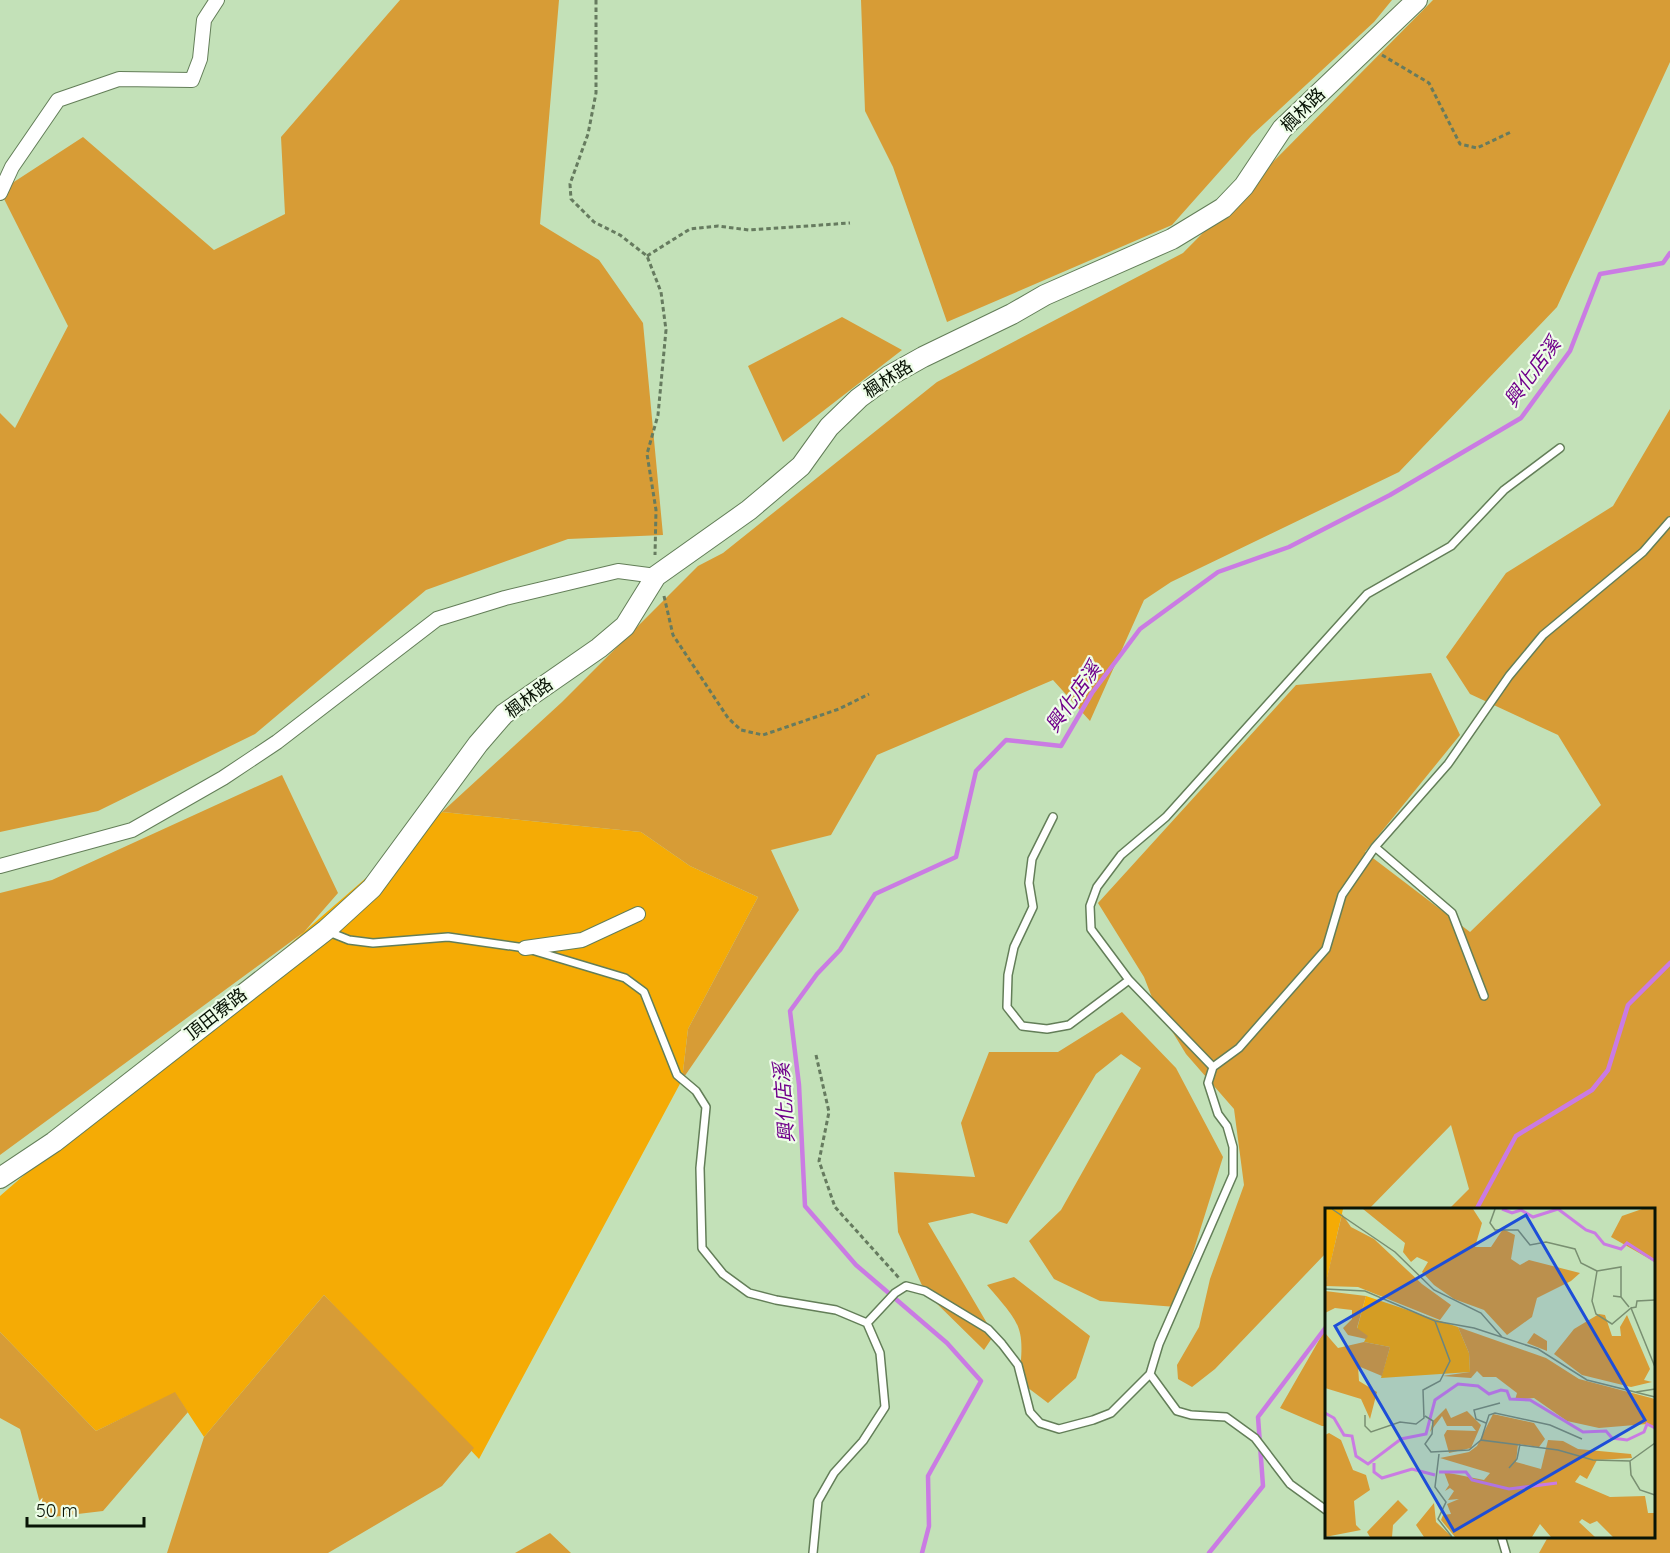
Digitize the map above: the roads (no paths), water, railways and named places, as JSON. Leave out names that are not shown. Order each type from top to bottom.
[{"type":"street","points":[[0,193],[12,167],[58,100],[119,79],[192,80],[200,59],[204,20],[217,0]]},
{"type":"street","name":"楓林路","points":[[415,832],[478,744],[504,714],[599,648],[625,626],[656,576],[749,510],[801,466],[829,427],[859,398],[889,376],[1045,295],[1172,239],[1223,208],[1244,186],[1282,129],[1417,0]]},
{"type":"street","points":[[0,866],[132,830],[223,778],[277,742],[437,619],[505,598],[618,571],[656,576]]},
{"type":"street","name":"頂田寮路","points":[[0,1178],[54,1142],[326,930],[372,888],[415,832]]},
{"type":"street","points":[[525,948],[582,940],[638,914]]},
{"type":"lane","points":[[1213,1067],[1129,980],[1091,929],[1090,906],[1097,887],[1121,855],[1166,817],[1367,594],[1451,546],[1504,490],[1560,448]]},
{"type":"lane","points":[[867,1323],[906,1286],[925,1291],[988,1329],[1002,1344],[1018,1365],[1030,1412],[1040,1423],[1059,1429],[1111,1413],[1150,1374],[1159,1344],[1233,1175],[1233,1147],[1227,1126],[1218,1114],[1208,1083],[1213,1067],[1239,1048],[1326,949],[1342,895],[1375,847],[1448,764],[1509,676],[1543,635],[1643,552],[1670,521]]},
{"type":"lane","points":[[1053,817],[1032,859],[1029,883],[1033,907],[1014,947],[1008,975],[1007,1007],[1022,1026],[1047,1029],[1069,1025],[1129,980]]},
{"type":"lane","points":[[1375,847],[1452,913],[1484,996]]},
{"type":"lane","points":[[326,930],[333,936],[373,943],[448,937],[525,948],[625,978],[644,992],[678,1075],[696,1091],[706,1107],[700,1168],[702,1248],[723,1274],[749,1293],[836,1310],[867,1323],[880,1353],[885,1407],[873,1427],[834,1473],[818,1501],[813,1553]]},
{"type":"lane","points":[[1150,1374],[1177,1411],[1191,1415],[1226,1418],[1255,1438],[1290,1484],[1325,1509]]},
{"type":"lane","points":[[1502,1538],[1506,1553]]},
{"type":"waterway","name":"興化店溪","points":[[922,1553],[929,1526],[928,1476],[981,1381],[947,1343],[856,1265],[805,1206],[799,1085],[790,1011],[817,974],[840,950],[875,894],[956,857],[976,771],[1006,740],[1061,746],[1092,693],[1140,629],[1218,572],[1289,547],[1390,495],[1521,418],[1570,351],[1600,274],[1663,263],[1670,253]]},
{"type":"waterway","points":[[1477,1208],[1516,1136],[1592,1090],[1608,1070],[1628,1005],[1670,963]]},
{"type":"waterway","points":[[1209,1553],[1263,1486],[1258,1417],[1325,1328]]}]
